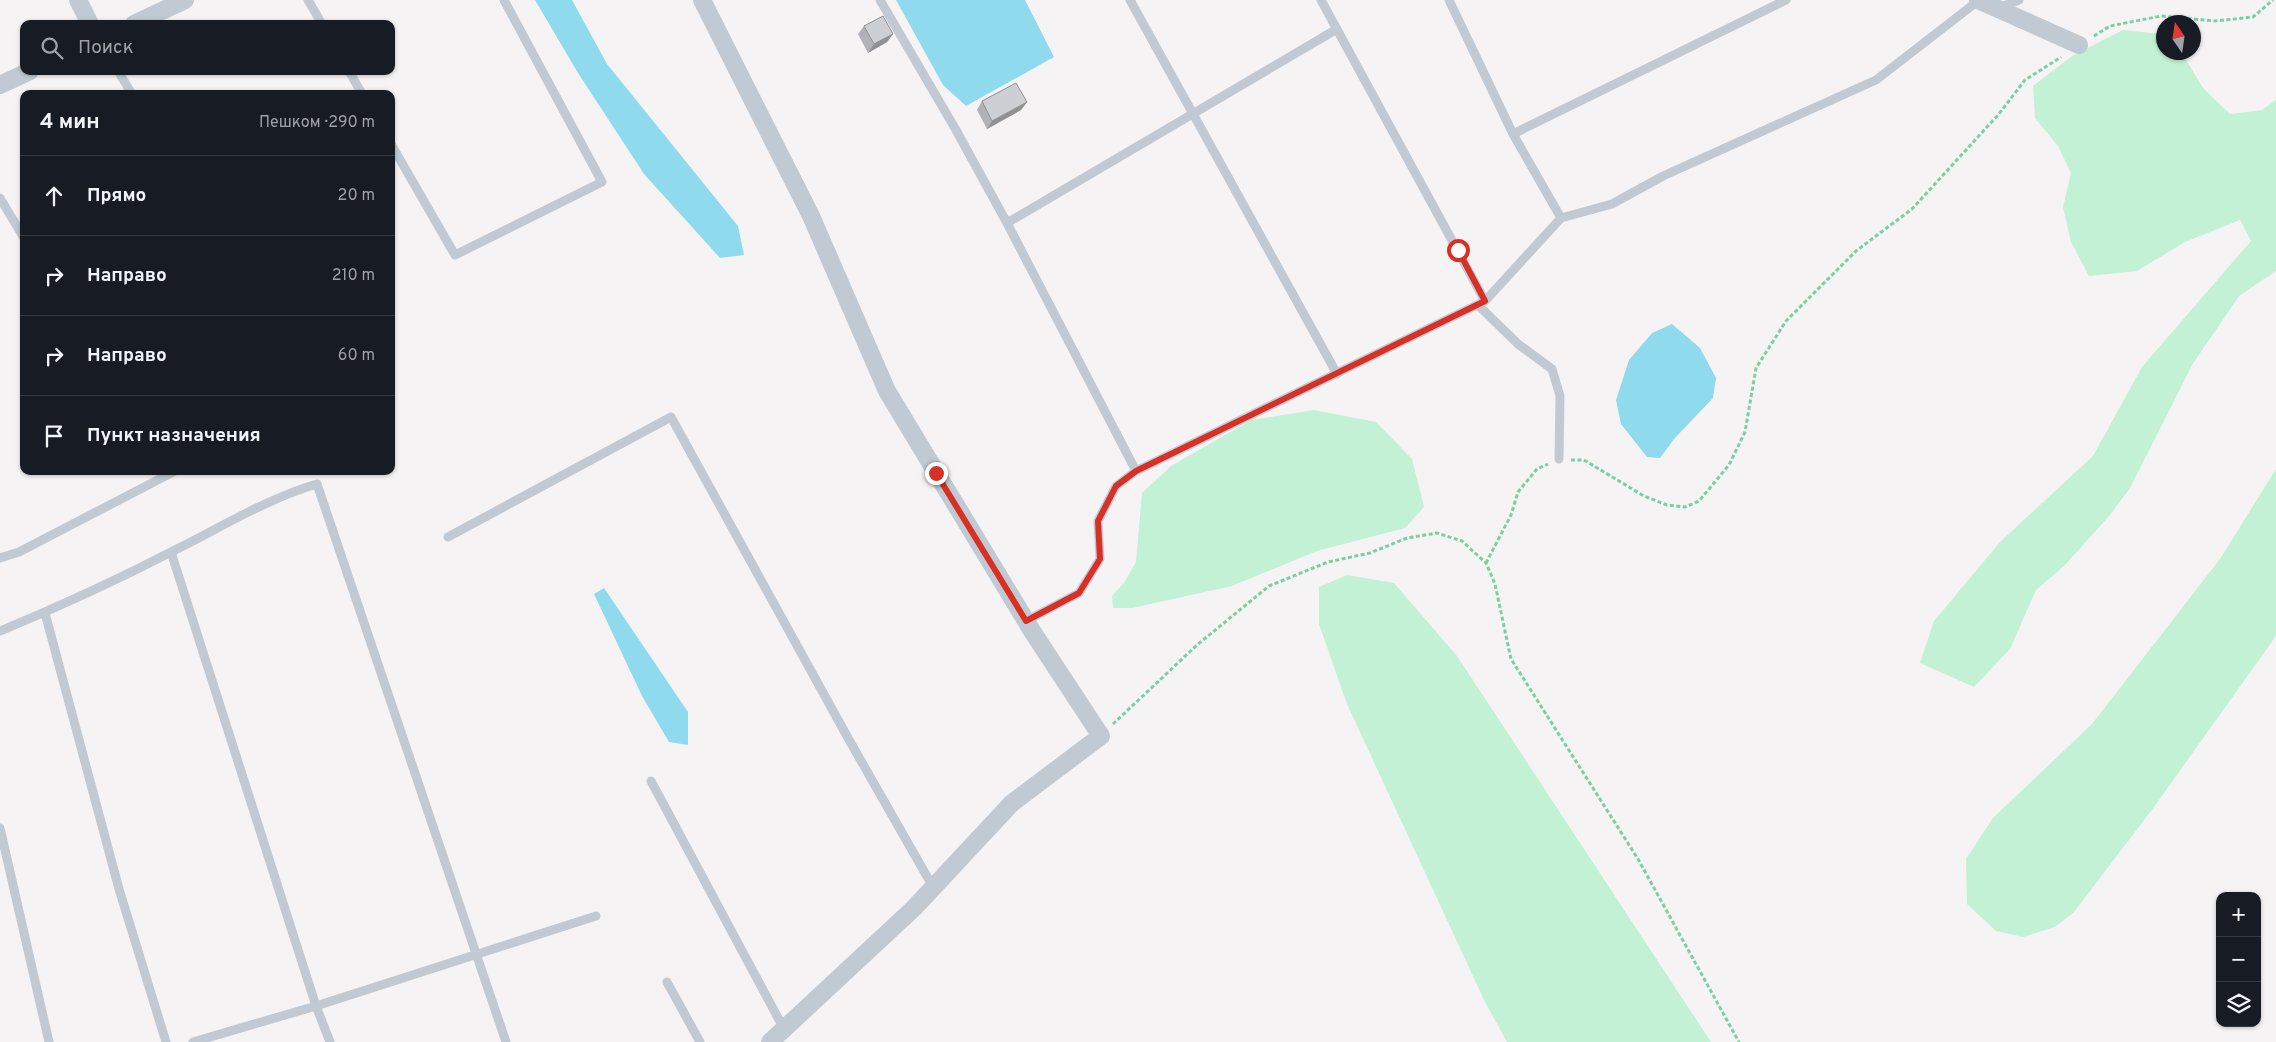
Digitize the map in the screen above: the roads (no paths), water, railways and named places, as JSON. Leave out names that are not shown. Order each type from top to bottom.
[{"type":"street","points":[[78,0],[88,20]]},
{"type":"street","points":[[142,20],[185,0]]},
{"type":"street","points":[[702,0],[811,216],[887,391],[1026,621],[1101,736],[1012,803],[907,915],[770,1042]]},
{"type":"street","points":[[1978,0],[2079,45]]},
{"type":"street","points":[[0,85],[21,75]]},
{"type":"lane","points":[[308,0],[320,20]]},
{"type":"lane","points":[[395,151],[455,255],[602,182],[504,0]]},
{"type":"lane","points":[[880,0],[956,130],[1007,223],[1136,471]]},
{"type":"lane","points":[[1130,0],[1337,374]]},
{"type":"lane","points":[[1321,0],[1482,303],[1518,344],[1552,369],[1560,396],[1559,459]]},
{"type":"lane","points":[[1449,0],[1513,134],[1561,218]]},
{"type":"lane","points":[[1513,134],[1786,0]]},
{"type":"lane","points":[[1026,621],[1079,593],[1100,559],[1098,521],[1116,486],[1136,471],[1482,303],[1561,218],[1612,204],[1663,176],[1876,80],[1978,0]]},
{"type":"lane","points":[[1997,9],[2019,0]]},
{"type":"lane","points":[[1007,223],[1193,116],[1337,29]]},
{"type":"lane","points":[[120,75],[130,90]]},
{"type":"lane","points":[[351,75],[360,90]]},
{"type":"lane","points":[[0,198],[20,231]]},
{"type":"lane","points":[[448,537],[671,417],[848,738],[934,887]]},
{"type":"lane","points":[[0,558],[19,552],[164,475]]},
{"type":"lane","points":[[0,631],[45,612],[171,552],[288,492],[317,484],[506,1042]]},
{"type":"lane","points":[[171,552],[316,1006],[330,1042]]},
{"type":"lane","points":[[45,612],[119,889],[166,1042]]},
{"type":"lane","points":[[651,781],[784,1029]]},
{"type":"lane","points":[[0,828],[49,1042]]},
{"type":"lane","points":[[193,1042],[316,1006],[596,916]]},
{"type":"lane","points":[[666,982],[700,1042]]},
{"type":"water","points":[[535,0],[572,0],[607,64],[738,226],[744,255],[720,258],[644,174],[578,73]]},
{"type":"water","points":[[896,0],[1025,0],[1054,57],[966,106],[943,85]]},
{"type":"water","points":[[1672,324],[1700,348],[1716,378],[1713,398],[1674,439],[1660,458],[1647,457],[1621,424],[1616,400],[1629,360],[1652,333]]},
{"type":"water","points":[[604,588],[688,712],[688,745],[669,742],[642,696],[594,594]]}]
